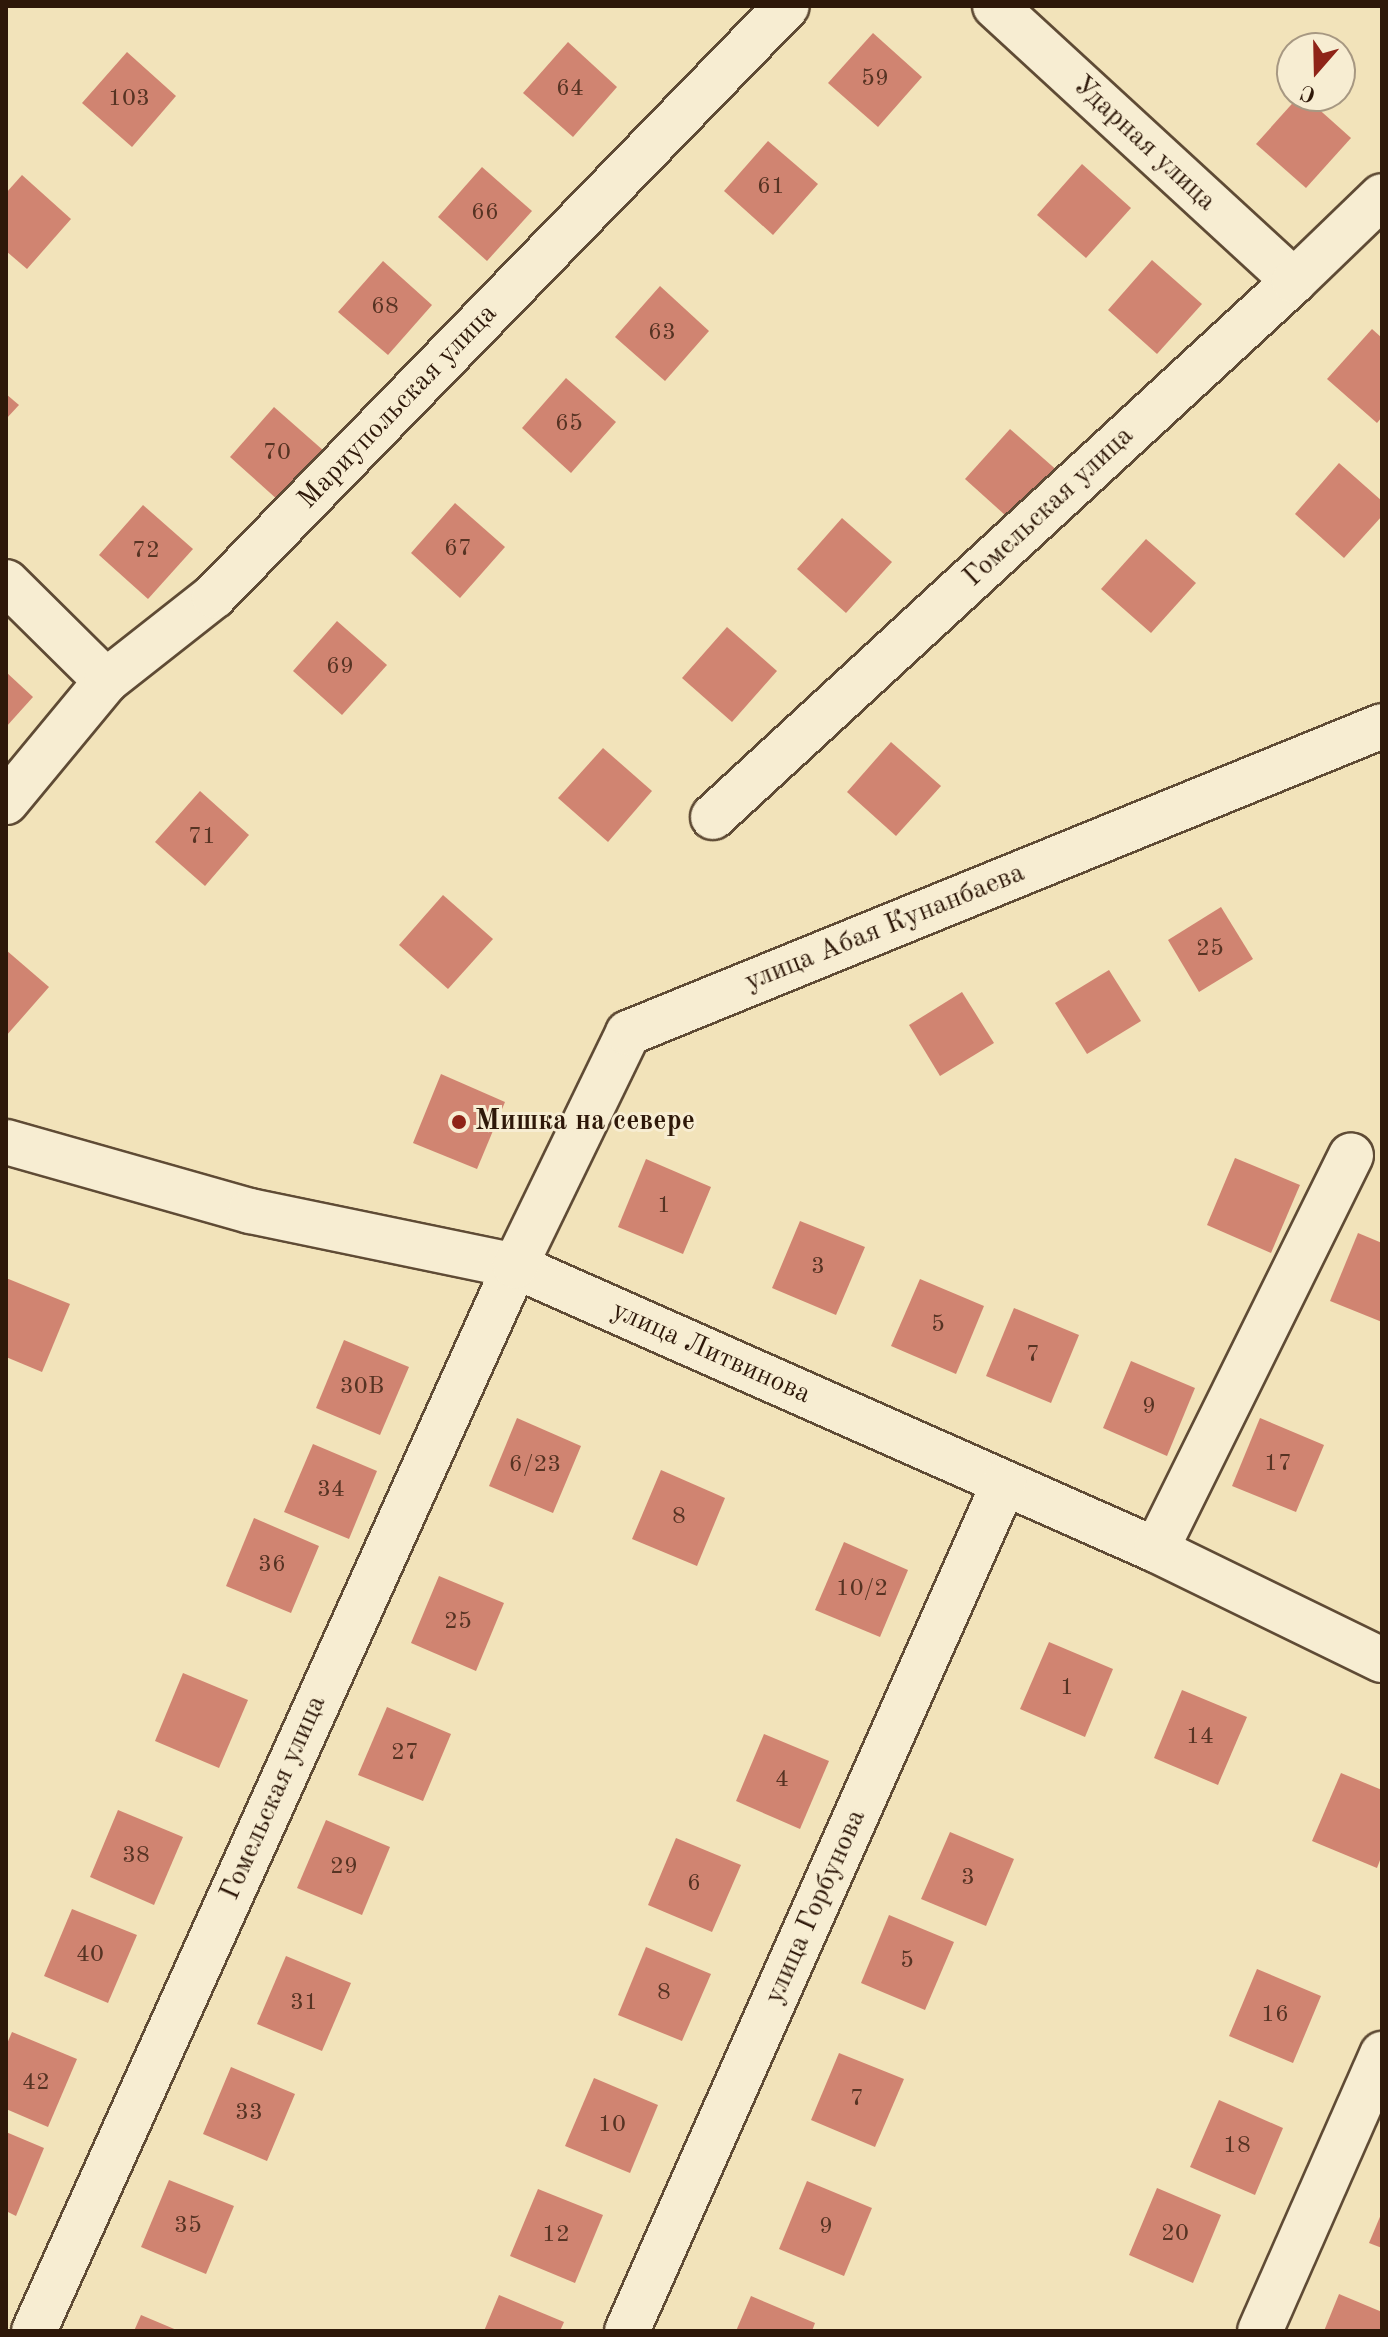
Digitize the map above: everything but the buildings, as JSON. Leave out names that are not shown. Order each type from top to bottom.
[{"type":"street","name":"Мариупольская улица","points":[[6,802],[106,681],[214,596],[787,6]]},
{"type":"street","name":"Ударная улица","points":[[995,6],[1294,281]]},
{"type":"street","name":"Гомельская улица","points":[[713,817],[1294,281],[1382,196]]},
{"type":"street","points":[[6,582],[106,681]]},
{"type":"street","name":"улица Абая Кунанбаева","points":[[515,1266],[628,1033],[1382,726]]},
{"type":"street","name":"улица Литвинова","points":[[6,1142],[250,1211],[515,1266],[1156,1550],[1382,1660]]},
{"type":"street","points":[[1156,1550],[1351,1156]]},
{"type":"street","name":"Гомельская улица","points":[[34,2331],[515,1266]]},
{"type":"street","name":"улица Горбунова","points":[[627,2331],[1004,1483]]},
{"type":"street","points":[[1260,2331],[1382,2054]]},
{"type":"place","name":"Мишка на севере","points":[[459,1122]]}]
